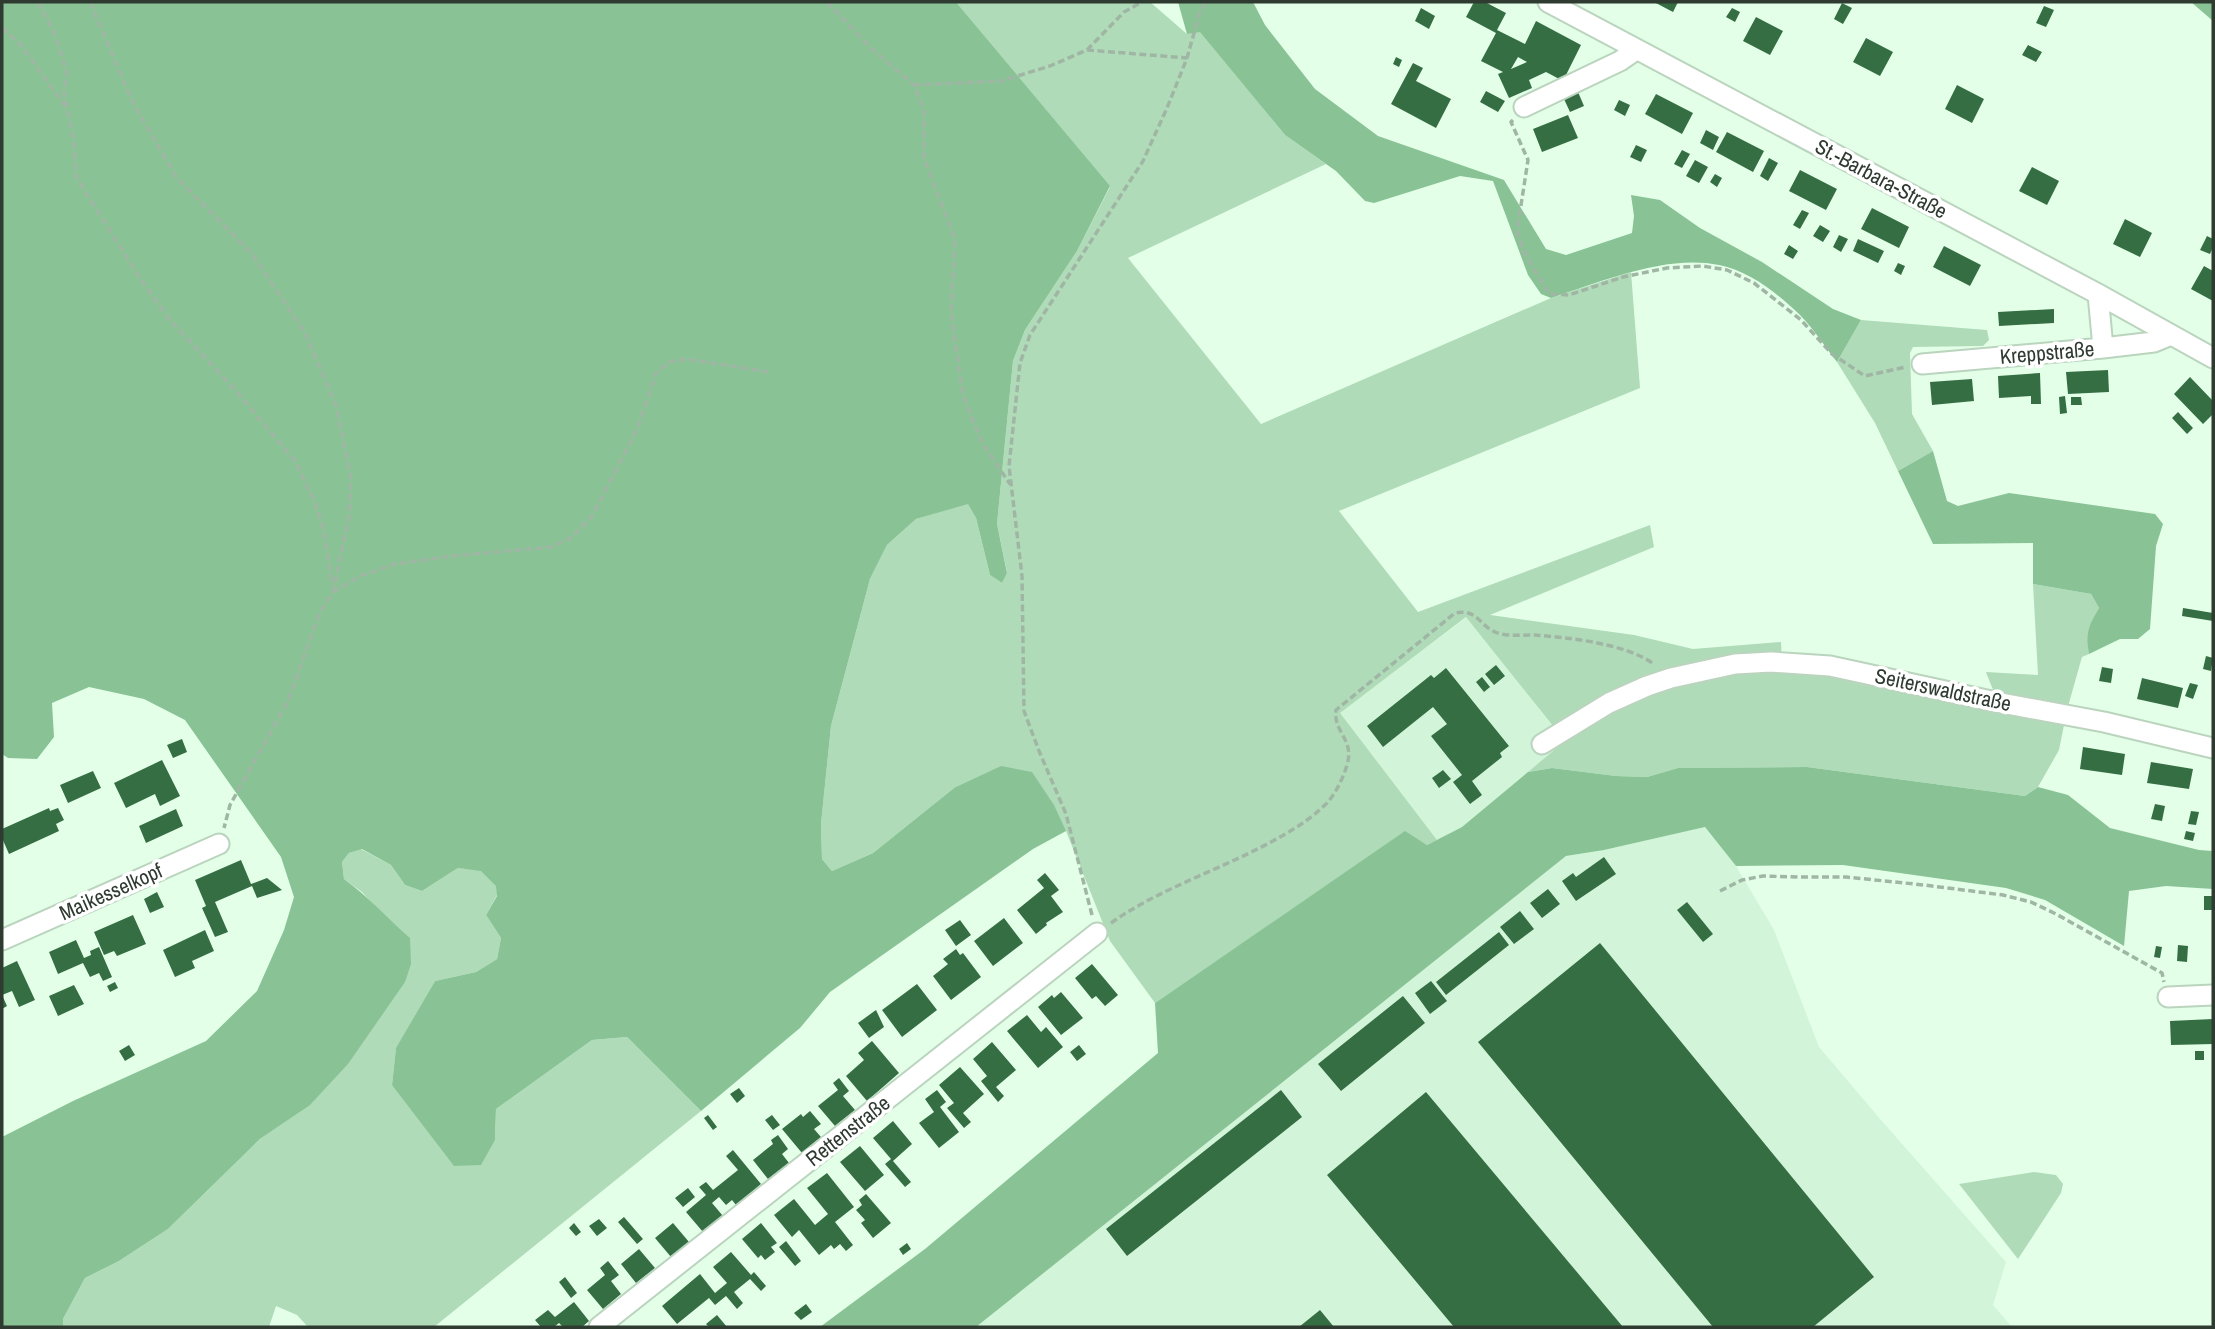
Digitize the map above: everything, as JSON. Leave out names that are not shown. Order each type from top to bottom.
[{"type":"street","name":"St.-Barbara-Straße","points":[[1548,2],[2098,294],[2213,358]]},
{"type":"street","points":[[1524,107],[1620,61],[1636,50]]},
{"type":"street","points":[[2098,294],[2103,348]]},
{"type":"street","name":"Kreppstraße","points":[[1922,364],[2103,348],[2154,342],[2171,335]]},
{"type":"street","name":"Seiterswaldstraße","points":[[1542,744],[1609,704],[1647,686],[1735,664],[1771,662],[1830,666],[2104,722],[2213,748]]},
{"type":"street","name":"Maikesselkopf","points":[[2,940],[219,844]]},
{"type":"street","name":"Rettenstraße","points":[[599,1327],[1097,933]]},
{"type":"street","points":[[2168,998],[2213,995]]},
{"type":"path","points":[[38,2],[54,32],[67,72],[64,92],[74,141],[76,177],[169,319],[237,392],[295,461],[314,500],[324,530],[333,592]]},
{"type":"path","points":[[90,2],[133,103],[177,178],[253,255],[305,333],[336,405],[351,478],[349,517],[333,592],[320,612],[288,701],[230,805],[219,844]]},
{"type":"path","points":[[827,2],[872,49],[914,85],[924,110],[924,158],[955,239],[951,313],[963,396],[982,443],[1012,486]]},
{"type":"path","points":[[914,85],[1001,80],[1050,66],[1087,50],[1124,12],[1142,2]]},
{"type":"path","points":[[1206,2],[1200,12],[1187,58],[1143,161],[1030,335],[1020,363],[1015,397],[1009,466],[1022,576],[1024,711],[1066,814],[1097,933],[1147,901],[1236,861],[1299,827],[1328,802],[1348,764],[1350,748],[1335,719],[1336,710],[1455,613],[1464,611],[1474,614],[1492,631],[1503,635],[1552,636],[1632,652],[1651,662],[1671,678]]},
{"type":"path","points":[[2,28],[20,44],[67,109]]},
{"type":"path","points":[[1087,50],[1187,58]]},
{"type":"path","points":[[1524,107],[1511,122],[1528,160],[1517,231],[1524,252],[1549,295],[1569,296],[1623,277],[1667,268],[1703,266],[1727,270],[1754,283],[1801,320],[1832,354],[1865,376],[1922,364]]},
{"type":"path","points":[[333,592],[360,576],[395,564],[551,547],[572,537],[592,516],[637,430],[656,373],[669,362],[687,359],[768,372]]},
{"type":"path","points":[[1720,891],[1742,880],[1763,876],[1846,877],[2003,895],[2031,902],[2056,914],[2162,973],[2168,998]]},
{"type":"shaded area","points":[[956,2],[1150,2],[1187,34],[1200,31],[1285,135],[1326,164],[1128,258],[1261,424],[1551,298],[1631,272],[1640,388],[1339,511],[1418,612],[1650,525],[1654,547],[1490,615],[1634,635],[1693,649],[1781,642],[1782,669],[1995,695],[1986,672],[2038,675],[2033,584],[2091,594],[2099,608],[2090,630],[2089,654],[2082,657],[2059,750],[2038,787],[2025,796],[1807,767],[1678,768],[1647,777],[1552,768],[1528,772],[1565,741],[1466,617],[1340,713],[1437,840],[1427,845],[1405,832],[1155,1003],[1110,941],[1066,831],[954,788],[873,853],[832,871],[822,859],[821,824],[831,726],[870,579],[887,545],[916,519],[968,503],[976,518],[990,575],[1002,583],[1007,572],[997,524],[1013,361],[1025,330],[1077,251],[1110,187]]},
{"type":"shaded area","points":[[1861,320],[1987,330],[1989,340],[1983,346],[1913,347],[1910,353],[1912,414],[1933,451],[1898,471],[1875,423],[1837,362]]},
{"type":"shaded area","points":[[1467,617],[1565,742],[1462,827],[1437,840],[1339,713]]},
{"type":"shaded area","points":[[1705,827],[1736,866],[1774,930],[1819,1047],[2006,1262],[1993,1305],[2012,1327],[976,1327],[1566,856]]},
{"type":"shaded area","points":[[361,849],[391,865],[405,885],[422,891],[458,868],[481,870],[497,886],[497,895],[486,915],[501,938],[497,959],[476,972],[435,981],[396,1049],[392,1085],[495,1140],[496,1109],[592,1040],[627,1037],[701,1111],[434,1327],[308,1327],[297,1315],[276,1306],[269,1327],[63,1327],[63,1319],[85,1278],[119,1261],[168,1229],[260,1139],[309,1106],[379,911],[362,892],[344,879],[342,862],[349,853]]},
{"type":"shaded area","points":[[2034,1172],[2056,1175],[2063,1184],[2061,1193],[2018,1259],[1959,1184]]},
{"type":"green space","points":[[2,2],[956,2],[1110,186],[1077,251],[1025,330],[1013,361],[997,524],[1007,573],[1002,583],[990,575],[976,518],[968,504],[916,519],[887,545],[870,579],[831,726],[821,824],[822,859],[832,871],[873,853],[954,788],[1001,766],[1032,772],[1054,805],[1066,831],[1033,849],[830,992],[800,1028],[701,1111],[627,1037],[592,1040],[496,1109],[495,1140],[481,1165],[454,1166],[392,1085],[396,1048],[435,981],[476,972],[497,959],[501,938],[486,915],[497,896],[496,886],[481,871],[458,868],[422,891],[405,885],[391,865],[362,849],[349,853],[342,862],[344,879],[410,938],[411,964],[405,982],[348,1064],[309,1106],[260,1139],[168,1229],[119,1261],[85,1278],[63,1319],[63,1327],[2,1327],[2,1137],[73,1101],[206,1041],[257,991],[284,930],[294,897],[281,857],[185,720],[144,699],[89,687],[52,703],[54,737],[37,759],[8,758],[2,754]]},
{"type":"green space","points":[[1178,2],[1253,2],[1265,25],[1315,89],[1378,136],[1504,180],[1546,249],[1566,255],[1632,233],[1634,216],[1631,195],[1660,200],[1700,228],[1762,262],[1833,309],[1861,320],[1837,362],[1805,320],[1773,292],[1742,272],[1719,265],[1677,263],[1656,266],[1551,298],[1541,294],[1528,275],[1493,181],[1460,176],[1374,203],[1365,201],[1336,171],[1285,135],[1200,32],[1187,34]]},
{"type":"green space","points":[[2191,2],[2213,2],[2213,21]]},
{"type":"green space","points":[[1933,451],[1947,501],[1958,506],[2009,493],[2155,514],[2163,524],[2156,546],[2150,629],[2138,639],[2120,639],[2089,654],[2089,630],[2099,608],[2091,594],[2033,584],[2033,543],[1933,544],[1898,471]]},
{"type":"green space","points":[[1807,767],[2025,796],[2038,787],[2068,795],[2110,828],[2213,851],[2213,889],[2166,886],[2129,891],[2124,946],[2045,900],[2006,888],[1843,865],[1736,866],[1705,827],[1566,856],[976,1327],[820,1327],[925,1249],[1158,1053],[1155,1003],[1405,831],[1427,845],[1462,827],[1528,772],[1552,768],[1647,777],[1678,768]]},
{"type":"building","points":[[1474,2],[1485,2],[1506,13],[1497,30],[1525,44],[1536,21],[1581,45],[1563,81],[1546,72],[1529,80],[1532,88],[1509,98],[1498,74],[1503,72],[1481,61],[1496,33],[1466,17]],"holes":[[[1518,57],[1527,62],[1511,69]]]},
{"type":"building","points":[[1654,2],[1678,2],[1673,12]]},
{"type":"building","points":[[1842,3],[1852,8],[1843,24],[1834,19]]},
{"type":"building","points":[[2044,6],[2054,10],[2046,27],[2036,23]]},
{"type":"building","points":[[1421,8],[1435,16],[1429,29],[1415,21]]},
{"type":"building","points":[[1732,8],[1740,12],[1735,22],[1726,17]]},
{"type":"building","points":[[1756,17],[1783,31],[1770,55],[1743,41]]},
{"type":"building","points":[[1866,38],[1893,52],[1880,76],[1853,62]]},
{"type":"building","points":[[2028,45],[2042,52],[2036,62],[2022,55]]},
{"type":"building","points":[[1396,57],[1402,60],[1399,67],[1393,64]]},
{"type":"building","points":[[1413,63],[1423,68],[1416,81],[1451,99],[1436,128],[1391,104]]},
{"type":"building","points":[[1957,85],[1984,99],[1972,123],[1945,109]]},
{"type":"building","points":[[1486,91],[1505,101],[1498,112],[1480,102]]},
{"type":"building","points":[[1578,92],[1584,106],[1570,112],[1564,99]]},
{"type":"building","points":[[1656,94],[1693,113],[1682,134],[1645,114]]},
{"type":"building","points":[[1619,100],[1630,105],[1625,116],[1614,110]]},
{"type":"building","points":[[1568,115],[1578,138],[1542,152],[1533,129]]},
{"type":"building","points":[[1706,130],[1719,137],[1713,150],[1700,143]]},
{"type":"building","points":[[1727,132],[1764,151],[1753,172],[1716,152]]},
{"type":"building","points":[[1636,145],[1647,150],[1641,162],[1630,157]]},
{"type":"building","points":[[1682,150],[1690,154],[1682,168],[1674,164]]},
{"type":"building","points":[[1769,158],[1778,163],[1768,181],[1760,176]]},
{"type":"building","points":[[1695,160],[1708,167],[1699,183],[1686,176]]},
{"type":"building","points":[[2032,167],[2059,181],[2047,205],[2019,191]]},
{"type":"building","points":[[1800,170],[1837,189],[1826,210],[1789,191]]},
{"type":"building","points":[[1715,174],[1722,178],[1717,187],[1710,182]]},
{"type":"building","points":[[1872,208],[1909,227],[1899,248],[1861,229]]},
{"type":"building","points":[[1802,210],[1809,213],[1800,229],[1793,225]]},
{"type":"building","points":[[2125,219],[2152,233],[2140,257],[2113,244]]},
{"type":"building","points":[[1820,225],[1830,231],[1823,242],[1813,236]]},
{"type":"building","points":[[1839,235],[1848,239],[1841,252],[1833,247]]},
{"type":"building","points":[[2207,236],[2213,239],[2210,254],[2200,250]]},
{"type":"building","points":[[1858,239],[1884,251],[1878,263],[1853,251]]},
{"type":"building","points":[[1789,245],[1798,251],[1793,259],[1784,254]]},
{"type":"building","points":[[1944,246],[1981,265],[1970,286],[1933,267]]},
{"type":"building","points":[[1898,263],[1905,266],[1901,275],[1894,271]]},
{"type":"building","points":[[2204,266],[2213,271],[2213,301],[2191,289]]},
{"type":"building","points":[[2054,309],[2054,323],[1999,326],[1998,312]]},
{"type":"building","points":[[2108,370],[2109,392],[2068,394],[2066,372]]},
{"type":"building","points":[[2040,373],[2041,404],[2031,404],[2031,396],[1999,398],[1998,376]]},
{"type":"building","points":[[2190,377],[2213,401],[2213,414],[2203,424],[2174,394]]},
{"type":"building","points":[[1972,379],[1974,401],[1932,405],[1930,382]]},
{"type":"building","points":[[2065,396],[2067,413],[2060,414],[2059,397]]},
{"type":"building","points":[[2071,397],[2081,397],[2082,405],[2071,405]]},
{"type":"building","points":[[2178,412],[2193,428],[2187,434],[2172,418]]},
{"type":"building","points":[[2183,608],[2213,613],[2213,621],[2182,616]]},
{"type":"building","points":[[2206,656],[2213,658],[2211,671],[2203,669]]},
{"type":"building","points":[[1496,665],[1505,676],[1494,685],[1485,674]]},
{"type":"building","points":[[2102,667],[2113,669],[2111,683],[2099,681]]},
{"type":"building","points":[[1446,668],[1509,746],[1500,753],[1502,757],[1472,781],[1482,795],[1470,804],[1453,782],[1462,775],[1431,736],[1447,724],[1433,707],[1383,747],[1367,726],[1431,675],[1434,678]]},
{"type":"building","points":[[1482,677],[1490,687],[1484,692],[1476,682]]},
{"type":"building","points":[[2142,678],[2183,688],[2178,708],[2137,699]]},
{"type":"building","points":[[2190,683],[2198,685],[2193,699],[2185,696]]},
{"type":"building","points":[[182,739],[187,752],[173,758],[167,745]]},
{"type":"building","points":[[2083,747],[2125,754],[2122,775],[2080,769]]},
{"type":"building","points":[[162,760],[180,796],[160,806],[155,794],[126,808],[114,783]]},
{"type":"building","points":[[2151,762],[2193,769],[2189,789],[2147,783]]},
{"type":"building","points":[[1443,770],[1451,779],[1439,788],[1432,778]]},
{"type":"building","points":[[93,771],[101,788],[68,803],[60,785]]},
{"type":"building","points":[[2155,804],[2165,806],[2162,821],[2151,819]]},
{"type":"building","points":[[49,808],[50,811],[58,808],[64,820],[56,824],[59,831],[9,854],[2,838],[2,829]]},
{"type":"building","points":[[176,809],[183,826],[146,843],[139,826]]},
{"type":"building","points":[[2191,811],[2199,812],[2196,825],[2188,824]]},
{"type":"building","points":[[2186,831],[2195,833],[2193,841],[2184,839]]},
{"type":"building","points":[[1604,857],[1616,874],[1576,901],[1562,881],[1573,873],[1576,877]]},
{"type":"building","points":[[241,860],[251,884],[267,878],[282,890],[257,898],[252,886],[215,902],[228,932],[215,937],[202,908],[206,906],[195,880]]},
{"type":"building","points":[[1045,873],[1059,890],[1051,896],[1063,912],[1046,923],[1036,934],[1017,910],[1044,888],[1037,880]]},
{"type":"building","points":[[1548,889],[1560,904],[1542,918],[1530,903]]},
{"type":"building","points":[[157,892],[164,907],[150,913],[144,899]]},
{"type":"building","points":[[2204,896],[2213,896],[2213,910],[2204,910]]},
{"type":"building","points":[[1687,902],[1713,934],[1703,942],[1677,910]]},
{"type":"building","points":[[1520,911],[1534,929],[1514,944],[1500,927]]},
{"type":"building","points":[[133,915],[146,944],[117,956],[114,951],[104,955],[94,932]]},
{"type":"building","points":[[1004,918],[1023,943],[993,966],[974,941]]},
{"type":"building","points":[[960,920],[971,935],[956,946],[945,930]]},
{"type":"building","points":[[205,930],[214,951],[192,961],[195,968],[175,977],[163,950]]},
{"type":"building","points":[[1499,932],[1509,945],[1446,995],[1436,982]]},
{"type":"building","points":[[76,940],[84,958],[99,947],[112,977],[103,981],[99,973],[90,977],[83,963],[58,974],[49,952]]},
{"type":"building","points":[[1600,943],[1874,1277],[1813,1327],[1713,1327],[1478,1042]]},
{"type":"building","points":[[2178,945],[2188,946],[2187,962],[2177,961]]},
{"type":"building","points":[[2156,946],[2162,947],[2160,958],[2154,957]]},
{"type":"building","points":[[956,949],[960,955],[963,953],[981,977],[951,1000],[933,976],[948,964],[943,959]]},
{"type":"building","points":[[17,961],[35,1000],[19,1007],[12,991],[2,995],[2,968]]},
{"type":"building","points":[[1092,964],[1118,995],[1105,1006],[1096,996],[1092,999],[1075,978]]},
{"type":"building","points":[[1431,981],[1447,1001],[1430,1014],[1415,993]]},
{"type":"building","points":[[115,982],[118,988],[110,992],[107,986]]},
{"type":"building","points":[[917,984],[937,1010],[902,1037],[882,1010]]},
{"type":"building","points":[[74,985],[84,1004],[58,1016],[49,996]]},
{"type":"building","points":[[1061,992],[1083,1018],[1061,1035],[1038,1007],[1052,995],[1054,998]]},
{"type":"building","points":[[2,995],[7,1006],[2,1009]]},
{"type":"building","points":[[1403,996],[1425,1023],[1341,1091],[1318,1064]]},
{"type":"building","points":[[876,1010],[884,1027],[869,1038],[858,1023]]},
{"type":"building","points":[[1027,1015],[1041,1032],[1046,1027],[1063,1047],[1038,1068],[1007,1031]]},
{"type":"building","points":[[2213,1019],[2213,1044],[2171,1045],[2170,1021]]},
{"type":"building","points":[[872,1041],[899,1073],[867,1101],[846,1076],[864,1060],[858,1053]]},
{"type":"building","points":[[992,1042],[1016,1070],[996,1087],[1004,1096],[998,1102],[981,1081],[987,1076],[973,1059]]},
{"type":"building","points":[[129,1045],[135,1055],[125,1061],[119,1051]]},
{"type":"building","points":[[1079,1045],[1086,1054],[1077,1061],[1070,1052]]},
{"type":"building","points":[[2195,1051],[2204,1051],[2204,1060],[2195,1060]]},
{"type":"building","points":[[960,1067],[984,1094],[963,1113],[971,1122],[964,1128],[947,1108],[954,1103],[939,1085]]},
{"type":"building","points":[[839,1078],[849,1091],[843,1096],[855,1110],[835,1126],[818,1106],[838,1090],[833,1083]]},
{"type":"building","points":[[739,1088],[745,1096],[737,1103],[730,1094]]},
{"type":"building","points":[[937,1090],[946,1102],[940,1107],[959,1132],[939,1148],[919,1123],[934,1112],[925,1099]]},
{"type":"building","points":[[1281,1090],[1302,1117],[1127,1256],[1106,1229]]},
{"type":"building","points":[[1426,1092],[1623,1327],[1454,1327],[1327,1175]]},
{"type":"building","points":[[810,1111],[821,1124],[814,1129],[821,1137],[802,1153],[782,1129],[801,1114],[803,1117]]},
{"type":"building","points":[[708,1115],[717,1127],[713,1130],[704,1118]]},
{"type":"building","points":[[772,1115],[780,1125],[773,1130],[765,1120]]},
{"type":"building","points":[[893,1121],[912,1144],[893,1161],[911,1182],[905,1187],[885,1164],[891,1159],[873,1138]]},
{"type":"building","points":[[778,1135],[788,1149],[782,1154],[789,1163],[768,1179],[753,1160],[773,1144],[771,1140]]},
{"type":"building","points":[[860,1146],[884,1175],[865,1191],[840,1162]]},
{"type":"building","points":[[733,1150],[761,1184],[736,1205],[732,1200],[726,1205],[719,1197],[712,1203],[723,1216],[703,1232],[686,1212],[706,1195],[699,1187],[706,1182],[713,1190],[738,1170],[726,1156]]},
{"type":"building","points":[[827,1173],[854,1207],[835,1222],[853,1245],[846,1251],[840,1244],[834,1249],[831,1245],[819,1255],[799,1230],[792,1237],[774,1215],[794,1199],[815,1225],[828,1214],[807,1188]]},
{"type":"building","points":[[688,1188],[695,1197],[683,1207],[675,1198]]},
{"type":"building","points":[[866,1194],[891,1223],[873,1238],[861,1223],[865,1220],[856,1210],[862,1205],[859,1200]]},
{"type":"building","points":[[624,1217],[643,1239],[637,1244],[618,1222]]},
{"type":"building","points":[[599,1219],[607,1228],[597,1236],[589,1226]]},
{"type":"building","points":[[574,1223],[581,1232],[576,1236],[569,1228]]},
{"type":"building","points":[[673,1223],[689,1242],[671,1257],[655,1238]]},
{"type":"building","points":[[761,1223],[777,1243],[771,1247],[775,1252],[765,1260],[761,1255],[758,1258],[742,1239]]},
{"type":"building","points":[[786,1241],[801,1261],[795,1266],[779,1247]]},
{"type":"building","points":[[907,1243],[911,1249],[903,1255],[899,1249]]},
{"type":"building","points":[[639,1249],[655,1268],[636,1283],[621,1264]]},
{"type":"building","points":[[731,1252],[751,1275],[754,1272],[766,1286],[761,1291],[750,1279],[734,1292],[743,1303],[737,1309],[726,1296],[715,1305],[709,1298],[677,1324],[662,1306],[700,1274],[715,1293],[727,1283],[713,1267]]},
{"type":"building","points":[[608,1261],[619,1275],[611,1281],[621,1294],[603,1309],[587,1290],[605,1275],[600,1268]]},
{"type":"building","points":[[565,1277],[577,1293],[571,1298],[559,1282]]},
{"type":"building","points":[[574,1302],[589,1321],[582,1327],[563,1327],[559,1323],[554,1327],[541,1327],[535,1320],[548,1310],[555,1317]]},
{"type":"building","points":[[806,1304],[812,1312],[801,1320],[794,1313]]},
{"type":"building","points":[[1320,1310],[1334,1327],[1299,1327]]},
{"type":"building","points":[[717,1315],[727,1327],[709,1327],[706,1324]]}]
